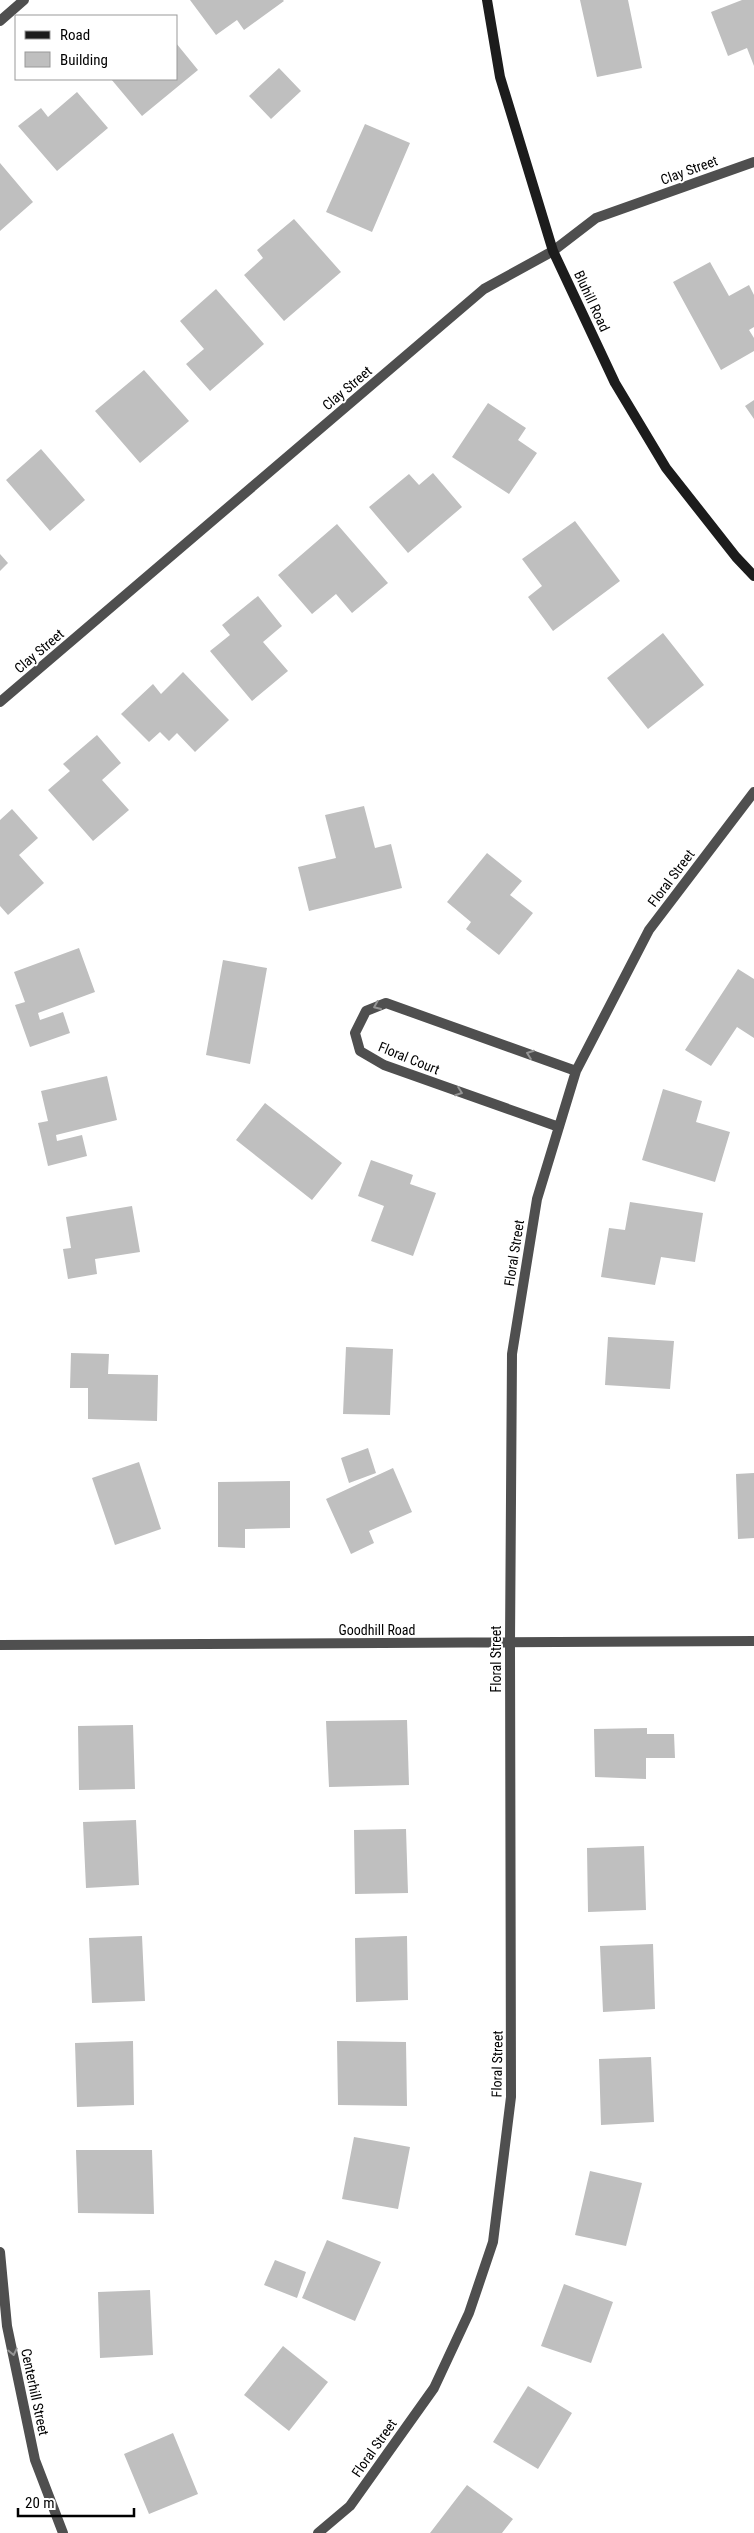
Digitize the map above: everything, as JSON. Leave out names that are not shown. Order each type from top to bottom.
[{"type":"street","points":[[0,21],[24,0]]},
{"type":"street","name":"Bluhill Road","points":[[487,0],[500,77],[553,251],[615,382],[666,468],[736,557],[754,576]]},
{"type":"street","name":"Clay Street","points":[[0,702],[484,289],[553,251],[596,218],[754,162]]},
{"type":"street","name":"Floral Street","points":[[318,2533],[350,2506],[434,2388],[469,2313],[493,2242],[511,2097],[510,1643],[512,1354],[537,1199],[576,1071],[649,930],[754,792]]},
{"type":"street","name":"Floral Court","points":[[559,1127],[384,1065],[360,1051],[355,1033],[366,1011],[386,1003],[576,1071]]},
{"type":"street","name":"Goodhill Road","points":[[0,1645],[754,1641]]},
{"type":"street","name":"Centerhill Street","points":[[0,2252],[7,2326],[35,2460],[63,2533]]},
{"type":"building","points":[[190,0],[284,1],[244,30],[237,20],[216,35]]},
{"type":"building","points":[[580,0],[628,0],[642,68],[597,77]]},
{"type":"building","points":[[742,0],[754,0],[754,66],[747,48],[728,56],[711,12]]},
{"type":"building","points":[[178,45],[198,70],[142,116],[112,80],[178,80]]},
{"type":"building","points":[[279,68],[301,91],[271,119],[249,96]]},
{"type":"building","points":[[77,92],[108,128],[57,171],[18,126],[41,108],[48,117]]},
{"type":"building","points":[[365,124],[410,143],[372,232],[326,212]]},
{"type":"building","points":[[0,163],[33,202],[0,231]]},
{"type":"building","points":[[294,219],[341,272],[284,321],[244,275],[263,258],[257,250]]},
{"type":"building","points":[[710,262],[729,296],[749,285],[754,295],[754,327],[749,330],[754,338],[754,351],[721,370],[673,282]]},
{"type":"building","points":[[216,289],[264,344],[210,391],[186,364],[204,349],[180,321]]},
{"type":"building","points":[[144,370],[189,421],[140,463],[95,411]]},
{"type":"building","points":[[754,400],[754,419],[745,406]]},
{"type":"building","points":[[488,403],[526,428],[518,440],[537,453],[509,494],[452,457]]},
{"type":"building","points":[[41,449],[85,500],[50,531],[6,480]]},
{"type":"building","points":[[433,473],[462,507],[408,553],[369,507],[409,474],[419,485]]},
{"type":"building","points":[[575,521],[620,581],[553,631],[528,597],[542,586],[522,559]]},
{"type":"building","points":[[337,524],[388,583],[352,613],[336,594],[312,614],[278,575]]},
{"type":"building","points":[[0,554],[8,563],[0,571]]},
{"type":"building","points":[[258,596],[282,626],[263,642],[288,671],[252,701],[210,651],[230,635],[222,625]]},
{"type":"building","points":[[663,633],[704,685],[648,729],[607,678]]},
{"type":"building","points":[[183,672],[229,720],[195,752],[177,733],[169,741],[160,732],[149,742],[121,714],[153,684],[161,694]]},
{"type":"building","points":[[97,735],[121,763],[102,780],[129,810],[93,841],[48,790],[70,771],[63,764]]},
{"type":"building","points":[[364,806],[375,848],[391,844],[402,888],[309,911],[298,867],[336,858],[325,815]]},
{"type":"building","points":[[12,809],[38,838],[19,855],[44,883],[8,915],[0,906],[0,820]]},
{"type":"building","points":[[487,853],[522,881],[510,895],[533,913],[499,955],[466,929],[471,922],[447,902]]},
{"type":"building","points":[[79,948],[95,992],[38,1013],[40,1020],[63,1012],[70,1033],[30,1047],[15,1005],[25,1002],[14,972]]},
{"type":"building","points":[[223,960],[267,968],[250,1064],[206,1055]]},
{"type":"building","points":[[738,969],[754,979],[754,1038],[737,1027],[711,1066],[685,1050]]},
{"type":"building","points":[[107,1076],[117,1120],[56,1135],[57,1141],[82,1135],[87,1156],[48,1166],[38,1123],[48,1121],[41,1091]]},
{"type":"building","points":[[663,1089],[702,1101],[696,1122],[730,1132],[715,1182],[642,1160]]},
{"type":"building","points":[[265,1103],[342,1163],[312,1200],[236,1140]]},
{"type":"building","points":[[371,1160],[413,1175],[410,1184],[436,1193],[413,1256],[371,1241],[384,1206],[358,1196]]},
{"type":"building","points":[[630,1202],[703,1213],[695,1262],[661,1257],[655,1285],[601,1277],[609,1228],[625,1230]]},
{"type":"building","points":[[132,1206],[140,1252],[95,1259],[97,1274],[68,1279],[63,1249],[71,1248],[66,1217]]},
{"type":"building","points":[[608,1337],[674,1341],[670,1389],[605,1385]]},
{"type":"building","points":[[346,1347],[393,1349],[390,1415],[343,1414]]},
{"type":"building","points":[[71,1353],[109,1354],[108,1374],[158,1375],[157,1421],[88,1419],[88,1388],[70,1388]]},
{"type":"building","points":[[368,1448],[376,1473],[349,1483],[341,1458]]},
{"type":"building","points":[[139,1462],[161,1529],[115,1545],[92,1478]]},
{"type":"building","points":[[393,1468],[412,1512],[369,1531],[374,1543],[351,1554],[326,1499]]},
{"type":"building","points":[[754,1473],[754,1538],[738,1539],[736,1474]]},
{"type":"building","points":[[290,1481],[290,1528],[245,1529],[245,1548],[218,1547],[218,1482]]},
{"type":"building","points":[[407,1720],[409,1785],[329,1787],[326,1721]]},
{"type":"building","points":[[133,1725],[135,1789],[79,1790],[78,1726]]},
{"type":"building","points":[[647,1728],[647,1734],[674,1734],[675,1758],[646,1758],[646,1779],[595,1777],[594,1729]]},
{"type":"building","points":[[136,1820],[139,1885],[86,1888],[83,1822]]},
{"type":"building","points":[[406,1829],[408,1893],[355,1894],[354,1830]]},
{"type":"building","points":[[644,1846],[646,1910],[588,1912],[587,1848]]},
{"type":"building","points":[[142,1936],[145,2001],[92,2003],[89,1938]]},
{"type":"building","points":[[407,1936],[408,2000],[356,2002],[355,1938]]},
{"type":"building","points":[[653,1944],[655,2009],[603,2012],[600,1946]]},
{"type":"building","points":[[133,2041],[134,2105],[77,2107],[75,2043]]},
{"type":"building","points":[[337,2041],[406,2042],[407,2106],[338,2105]]},
{"type":"building","points":[[651,2057],[654,2122],[601,2125],[599,2059]]},
{"type":"building","points":[[354,2137],[410,2147],[398,2209],[342,2199]]},
{"type":"building","points":[[76,2150],[152,2150],[154,2214],[78,2213]]},
{"type":"building","points":[[590,2171],[642,2183],[626,2246],[575,2235]]},
{"type":"building","points":[[327,2240],[381,2262],[355,2321],[302,2298]]},
{"type":"building","points":[[275,2260],[306,2272],[297,2298],[264,2285]]},
{"type":"building","points":[[564,2284],[613,2302],[591,2363],[541,2346]]},
{"type":"building","points":[[150,2290],[153,2355],[100,2358],[98,2292]]},
{"type":"building","points":[[283,2346],[328,2382],[289,2431],[244,2395]]},
{"type":"building","points":[[528,2386],[572,2413],[538,2469],[493,2442]]},
{"type":"building","points":[[173,2433],[198,2494],[149,2514],[124,2454]]},
{"type":"building","points":[[467,2485],[513,2519],[502,2533],[430,2533]]}]
